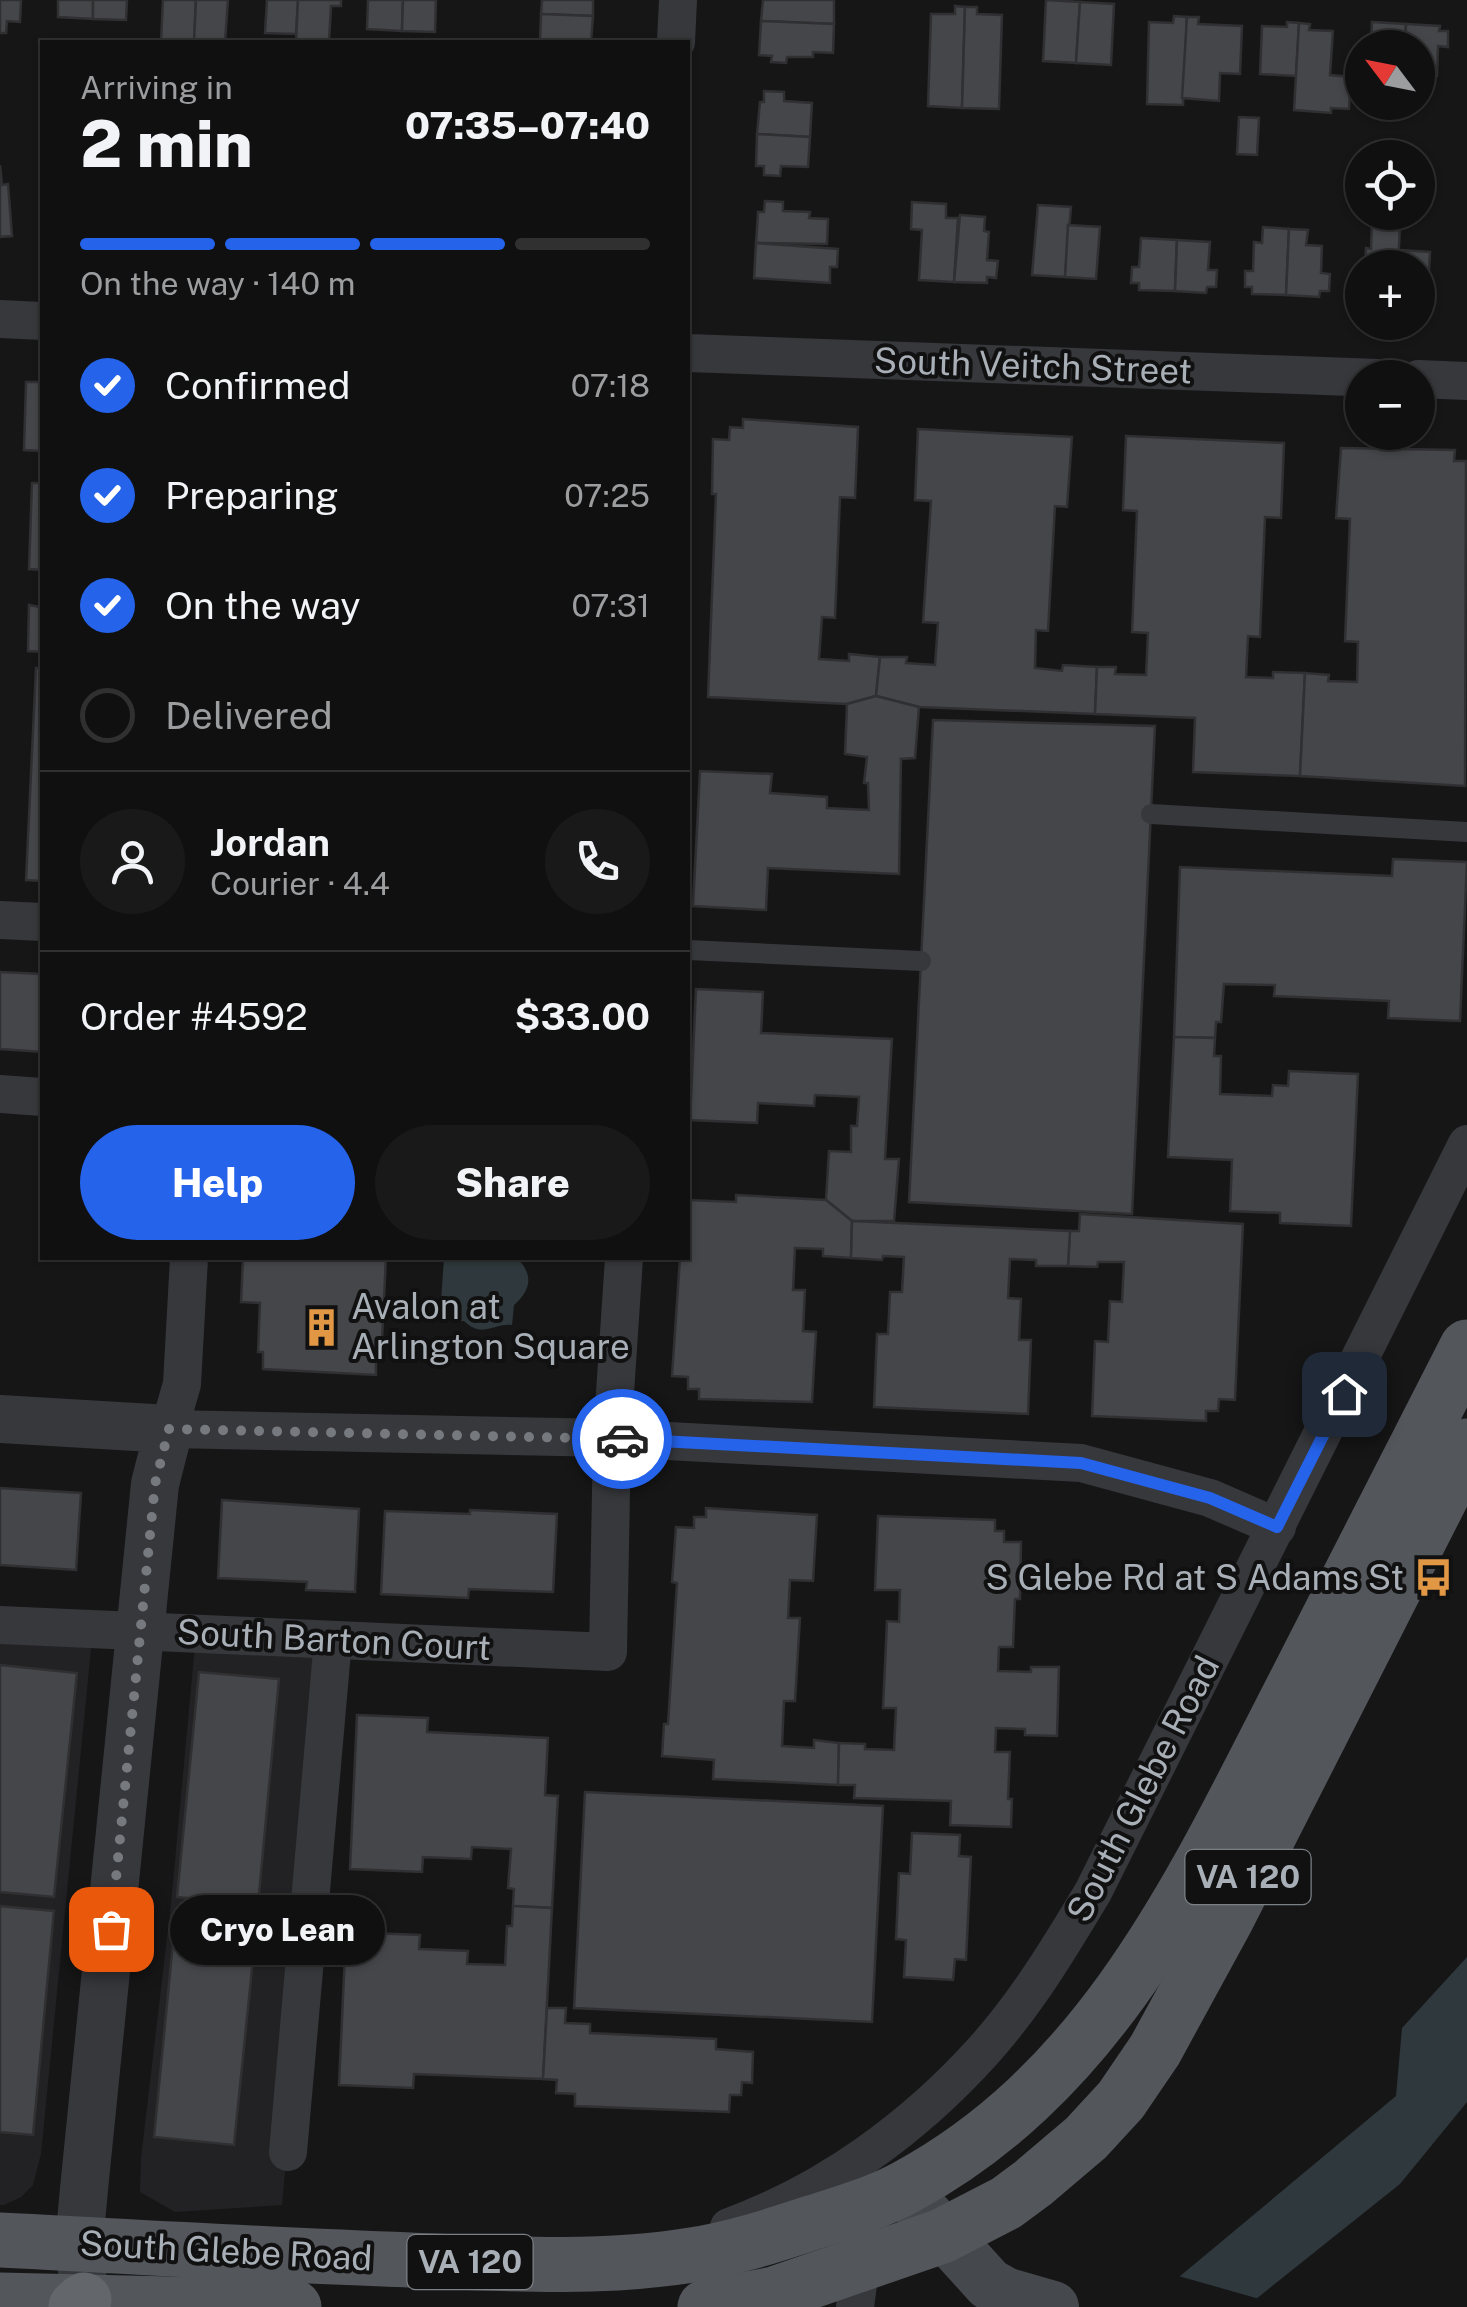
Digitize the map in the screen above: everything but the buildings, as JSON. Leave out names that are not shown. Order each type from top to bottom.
[{"type":"main road","name":"South Glebe Road","points":[[0,2240],[554,2265],[633,2262],[744,2245],[878,2199],[966,2150],[1044,2085],[1085,2042],[1147,1957],[1226,1819],[1467,1348]]},
{"type":"main road","name":"VA 120","points":[[705,2307],[774,2294],[858,2285],[1006,2203],[1086,2138],[1121,2100],[1155,2050],[1226,1918],[1467,1446]]},
{"type":"main road","points":[[878,2199],[942,2236],[989,2284],[1046,2305]]},
{"type":"main road","name":"South Glebe Road","points":[[0,2300],[294,2307]]},
{"type":"street","points":[[676,40],[678,0]]},
{"type":"street","points":[[0,319],[40,321]]},
{"type":"street","name":"South Veitch Street","points":[[690,354],[1345,377]]},
{"type":"street","points":[[1435,379],[1467,380]]},
{"type":"street","points":[[0,920],[40,922]]},
{"type":"street","points":[[0,1094],[40,1098]]},
{"type":"street","name":"South Glebe Road","points":[[633,2262],[736,2225],[828,2180],[888,2140],[984,2050],[1047,1968],[1092,1892],[1467,1144]]},
{"type":"street","points":[[80,2303],[79,2244],[155,1484],[182,1384],[189,1260]]},
{"type":"street","points":[[612,1438],[624,1260]]},
{"type":"street","points":[[0,1419],[169,1429],[612,1438],[1081,1463],[1210,1498],[1277,1527]]},
{"type":"street","name":"South Barton Court","points":[[0,1625],[608,1652],[612,1438]]},
{"type":"street","points":[[288,2152],[333,1640]]},
{"type":"street","points":[[858,2285],[878,2199]]},
{"type":"lane","points":[[1151,814],[1467,832]]},
{"type":"lane","points":[[690,950],[920,962]]},
{"type":"shaded area","points":[[444,1260],[518,1260],[528,1276],[527,1287],[514,1305],[512,1325],[483,1330],[464,1321],[455,1322],[455,1303],[441,1301]]},
{"type":"shaded area","points":[[0,1625],[93,1629],[41,2154],[33,2185],[21,2197],[4,2205],[0,2205]]},
{"type":"shaded area","points":[[196,1634],[333,1640],[282,2205],[175,2212],[140,2192],[141,2158],[171,1904]]},
{"type":"shaded area","points":[[1467,1957],[1467,2102],[1400,2184],[1246,2307],[1143,2307],[1396,2096],[1402,2028]]},
{"type":"pier","points":[[1175,2275],[1263,2300],[1254,2307],[1138,2307]]},
{"type":"way so far","points":[[111,1929],[155,1484],[169,1429],[622,1439]]},
{"type":"place","name":"Avalon at Arlington Square","points":[[321,1327]]},
{"type":"place","name":"S Glebe Rd at S Adams St","points":[[1434,1578]]},
{"type":"place","name":"Cryo Lean","points":[[111,1929]]},
{"type":"route","points":[[622,1439],[1081,1463],[1210,1498],[1277,1527],[1344,1394]]}]
